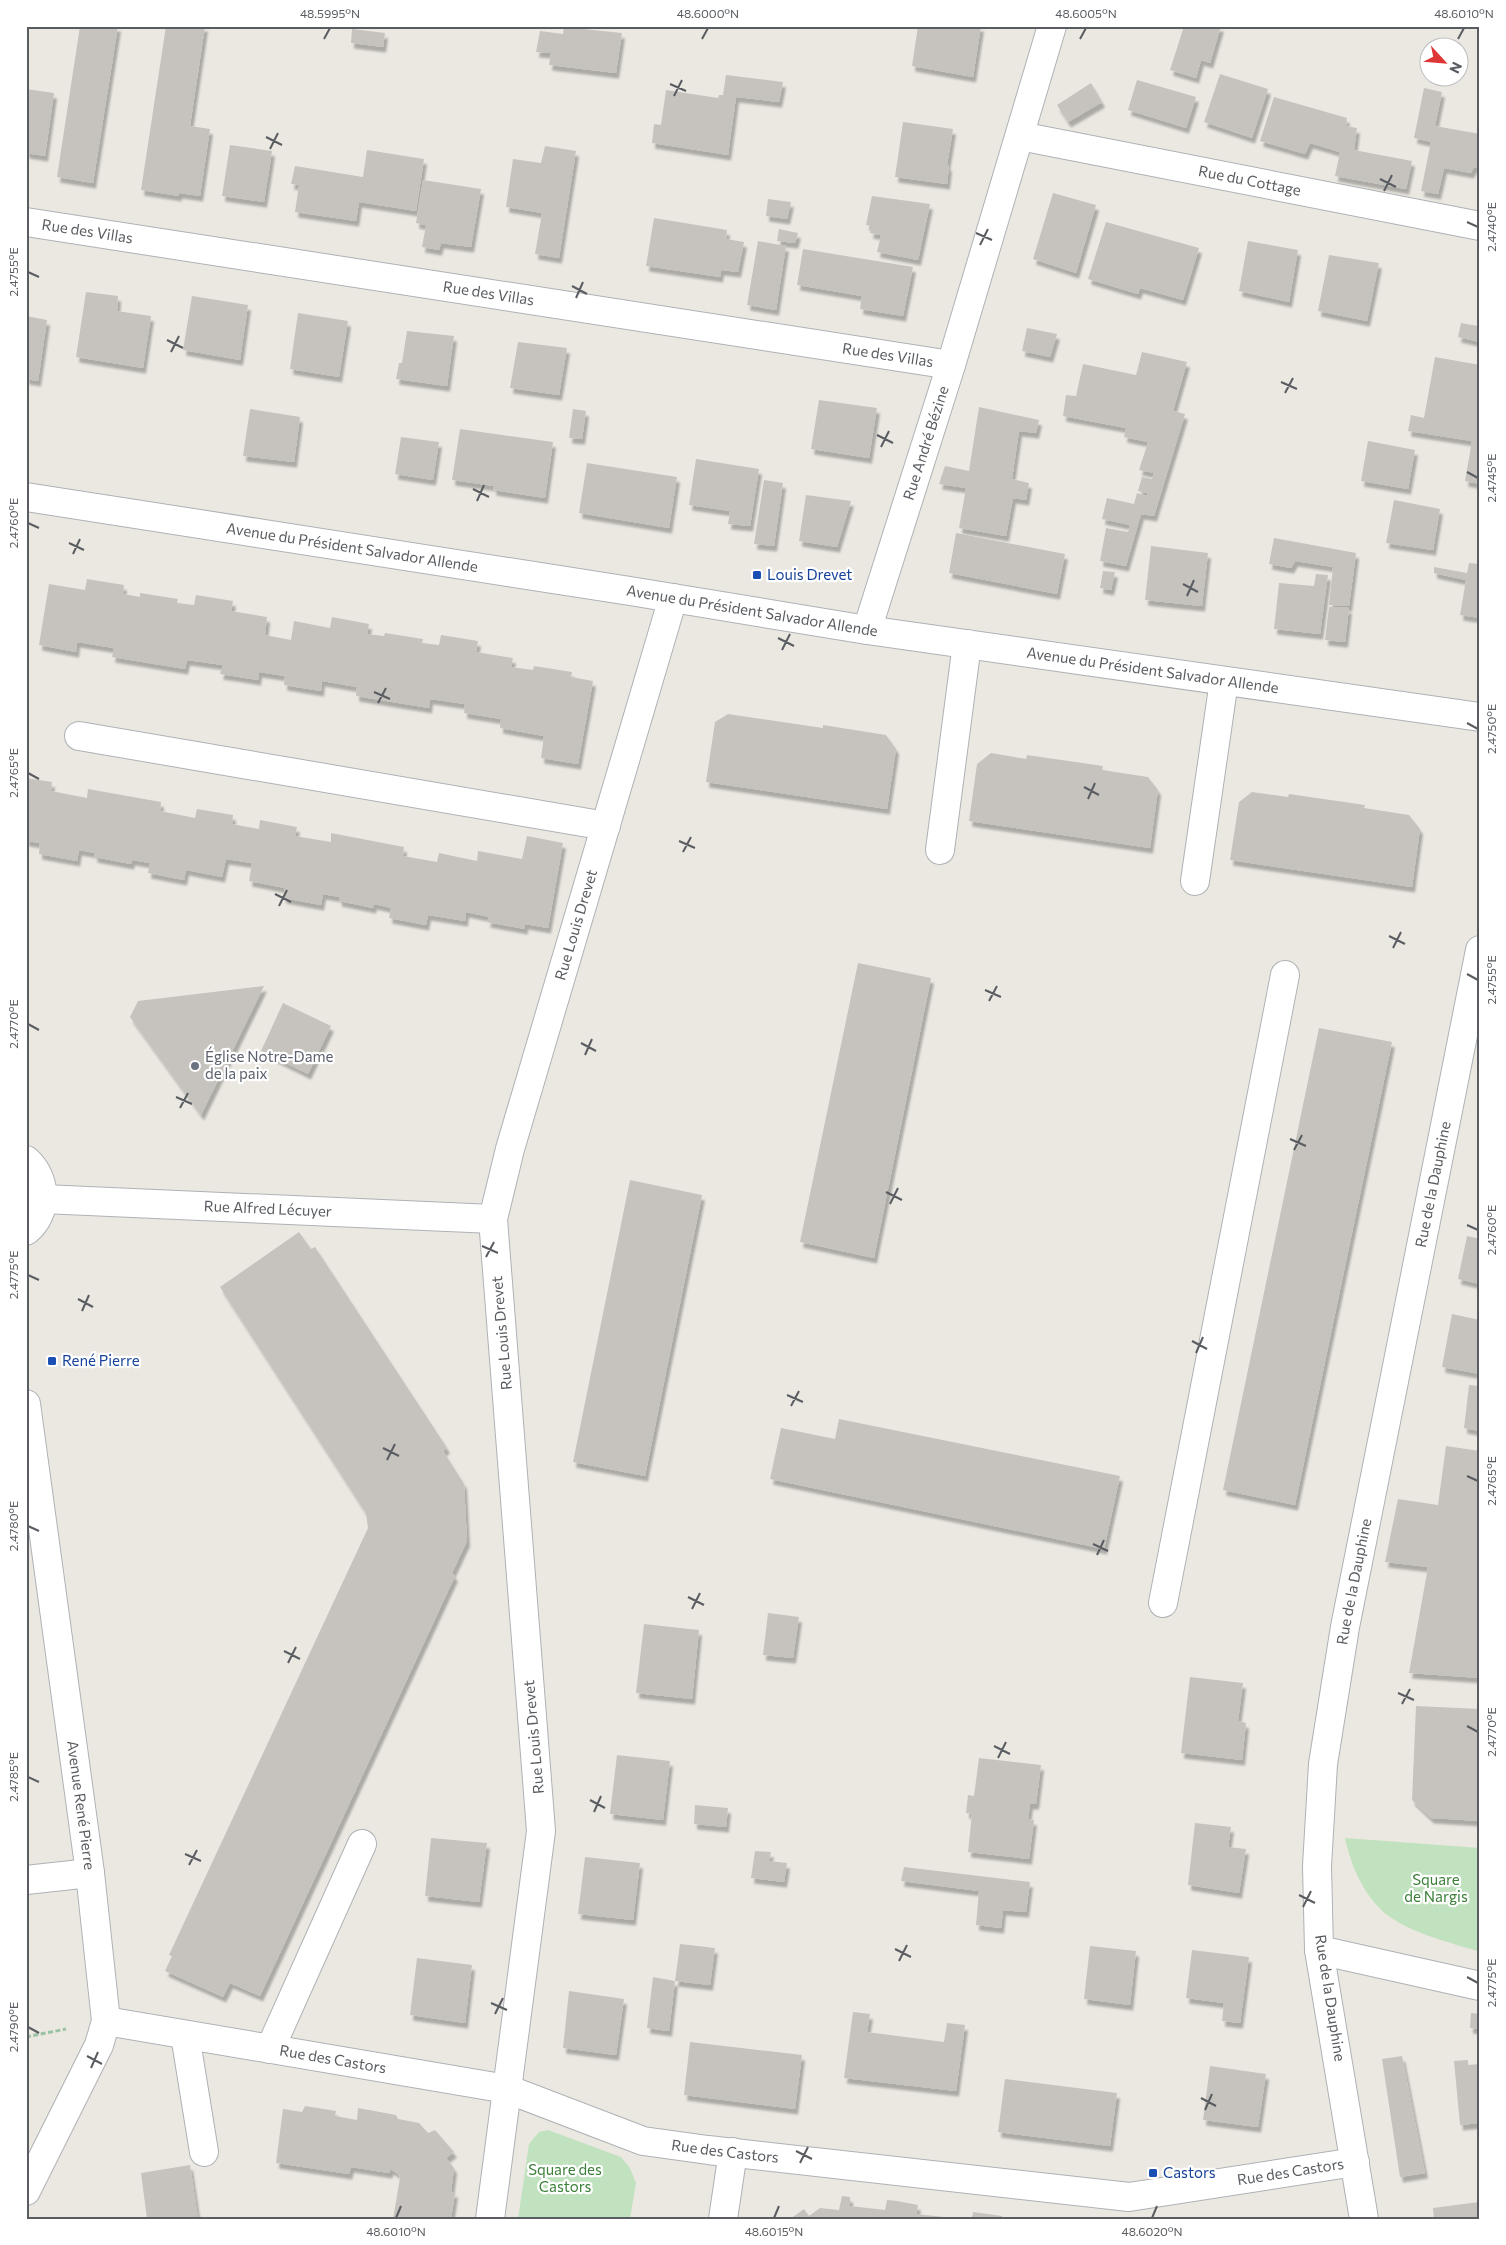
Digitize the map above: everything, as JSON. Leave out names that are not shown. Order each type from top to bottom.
[{"type":"street","name":"Rue André Bézine","points":[[867,630],[951,364],[1052,26]]},
{"type":"street","name":"Rue du Cottage","points":[[1020,136],[1480,226]]},
{"type":"street","name":"Rue des Villas","points":[[26,222],[951,364]]},
{"type":"street","name":"Avenue du Président Salvador Allende","points":[[26,497],[867,630],[1480,717]]},
{"type":"street","name":"Rue Louis Drevet","points":[[490,2219],[541,1830],[493,1219],[510,1149],[673,598]]},
{"type":"street","points":[[940,850],[966,644]]},
{"type":"street","points":[[1195,881],[1224,681]]},
{"type":"street","points":[[79,736],[606,826]]},
{"type":"street","name":"Rue de la Dauphine","points":[[1364,2219],[1319,1950],[1317,1866],[1323,1764],[1345,1627],[1480,950]]},
{"type":"street","points":[[1163,1603],[1285,975]]},
{"type":"street","points":[[26,1160],[37,1172],[42,1185],[43,1199],[40,1214],[26,1230]]},
{"type":"street","name":"Rue Alfred Lécuyer","points":[[43,1199],[493,1219]]},
{"type":"street","name":"Avenue René Pierre","points":[[26,1404],[90,1873],[106,2021],[98,2045],[26,2191]]},
{"type":"street","points":[[270,2049],[362,1844]]},
{"type":"street","points":[[26,1880],[90,1873]]},
{"type":"street","points":[[1319,1950],[1480,1986]]},
{"type":"street","name":"Rue des Castors","points":[[106,2021],[507,2089],[643,2141],[1129,2197],[1355,2162]]},
{"type":"street","points":[[186,2035],[204,2152]]},
{"type":"street","points":[[723,2219],[733,2152]]},
{"type":"green space","name":"Square de Nargis","points":[[1345,1838],[1480,1848],[1480,1952],[1434,1938],[1410,1928],[1381,1910],[1361,1882],[1351,1860]]},
{"type":"green space","name":"Square des Castors","points":[[548,2130],[621,2157],[630,2168],[636,2183],[630,2219],[518,2219],[529,2144],[539,2132]]},
{"type":"building","points":[[80,26],[118,26],[93,183],[57,177]]},
{"type":"building","points":[[166,26],[205,26],[190,126],[210,129],[200,196],[179,193],[179,196],[141,190]]},
{"type":"building","points":[[918,26],[981,26],[973,77],[912,66]]},
{"type":"building","points":[[1184,26],[1221,26],[1210,63],[1201,60],[1196,78],[1170,70]]},
{"type":"building","points":[[564,27],[622,33],[616,73],[549,65],[551,53],[536,52],[540,31],[563,34]]},
{"type":"building","points":[[352,29],[385,33],[383,47],[351,43]]},
{"type":"building","points":[[1220,74],[1268,89],[1252,138],[1204,122]]},
{"type":"building","points":[[726,75],[783,82],[779,102],[736,97],[728,155],[652,143],[654,124],[661,125],[666,90],[718,98],[719,95],[723,95]]},
{"type":"building","points":[[1137,80],[1196,97],[1186,128],[1128,110]]},
{"type":"building","points":[[1091,83],[1102,102],[1068,122],[1057,105]]},
{"type":"building","points":[[1424,88],[1442,92],[1435,126],[1480,134],[1480,168],[1474,167],[1471,173],[1444,168],[1438,194],[1421,191],[1431,142],[1414,138]]},
{"type":"building","points":[[26,89],[54,93],[45,156],[26,153]]},
{"type":"building","points":[[1274,97],[1347,118],[1346,126],[1357,128],[1354,150],[1412,161],[1406,189],[1335,176],[1340,152],[1310,143],[1305,154],[1260,141]]},
{"type":"building","points":[[903,122],[953,129],[947,165],[949,166],[947,184],[895,177]]},
{"type":"building","points":[[230,145],[272,151],[264,202],[222,196]]},
{"type":"building","points":[[545,146],[576,151],[559,258],[535,254],[542,213],[506,207],[513,159],[541,163]]},
{"type":"building","points":[[367,150],[424,159],[416,211],[359,202],[356,221],[295,212],[299,185],[291,184],[295,166],[363,177]]},
{"type":"building","points":[[423,180],[481,189],[471,247],[441,243],[439,250],[422,247],[426,225],[416,223]]},
{"type":"building","points":[[1053,193],[1096,205],[1076,273],[1033,259]]},
{"type":"building","points":[[872,196],[930,204],[918,260],[877,252],[881,235],[870,233],[872,226],[866,225]]},
{"type":"building","points":[[768,199],[791,202],[787,219],[766,216]]},
{"type":"building","points":[[654,218],[727,230],[726,239],[744,242],[738,272],[721,270],[720,277],[646,266]]},
{"type":"building","points":[[1106,222],[1199,248],[1183,300],[1140,288],[1138,294],[1088,279]]},
{"type":"building","points":[[779,229],[798,233],[795,243],[777,241]]},
{"type":"building","points":[[758,241],[786,246],[776,310],[747,305]]},
{"type":"building","points":[[1248,241],[1298,250],[1289,302],[1239,291]]},
{"type":"building","points":[[803,249],[913,267],[903,316],[860,309],[862,296],[797,285]]},
{"type":"building","points":[[1329,255],[1379,263],[1367,321],[1318,311]]},
{"type":"building","points":[[86,292],[118,296],[117,311],[151,316],[143,368],[76,357]]},
{"type":"building","points":[[192,296],[248,305],[240,360],[183,350]]},
{"type":"building","points":[[298,313],[348,321],[339,377],[290,369]]},
{"type":"building","points":[[26,316],[47,320],[38,381],[26,379]]},
{"type":"building","points":[[1480,321],[1480,342],[1458,337],[1461,323],[1478,326]]},
{"type":"building","points":[[1027,328],[1057,334],[1050,357],[1022,351]]},
{"type":"building","points":[[407,331],[454,336],[447,386],[396,379],[399,363],[402,363]]},
{"type":"building","points":[[518,342],[567,348],[559,395],[510,388]]},
{"type":"building","points":[[1142,352],[1187,362],[1173,411],[1185,414],[1154,516],[1141,514],[1126,566],[1100,561],[1106,528],[1128,532],[1130,525],[1102,519],[1107,498],[1134,504],[1137,493],[1147,496],[1148,493],[1138,491],[1142,477],[1152,479],[1154,473],[1139,470],[1148,442],[1124,437],[1126,428],[1063,416],[1066,395],[1076,396],[1083,364],[1136,375]]},
{"type":"building","points":[[1435,357],[1480,365],[1480,484],[1465,481],[1472,441],[1408,431],[1411,415],[1424,418]]},
{"type":"building","points":[[819,400],[877,408],[869,458],[811,449]]},
{"type":"building","points":[[979,407],[1039,420],[1036,433],[1019,431],[1012,479],[1029,483],[1026,500],[1013,498],[1006,536],[959,528],[966,488],[939,484],[945,466],[969,471]]},
{"type":"building","points":[[250,409],[300,417],[294,462],[243,456]]},
{"type":"building","points":[[573,409],[586,411],[582,439],[569,438]]},
{"type":"building","points":[[460,429],[553,442],[545,498],[493,490],[494,486],[452,480]]},
{"type":"building","points":[[401,437],[439,442],[433,480],[395,474]]},
{"type":"building","points":[[1368,441],[1415,450],[1408,489],[1361,481]]},
{"type":"building","points":[[696,459],[759,469],[750,526],[728,524],[730,511],[689,505]]},
{"type":"building","points":[[587,463],[677,477],[669,528],[579,513]]},
{"type":"building","points":[[764,480],[783,483],[774,546],[754,544]]},
{"type":"building","points":[[806,495],[851,501],[837,547],[799,541]]},
{"type":"building","points":[[1394,500],[1440,509],[1433,550],[1386,543]]},
{"type":"building","points":[[956,533],[1065,554],[1057,594],[949,573]]},
{"type":"building","points":[[1274,538],[1356,553],[1349,606],[1329,605],[1333,567],[1295,561],[1291,568],[1269,564]]},
{"type":"building","points":[[1151,546],[1208,553],[1202,606],[1145,600]]},
{"type":"building","points":[[1469,563],[1480,564],[1480,618],[1460,615],[1466,580],[1434,573],[1434,567],[1467,573]]},
{"type":"building","points":[[1103,571],[1115,572],[1111,590],[1100,588]]},
{"type":"building","points":[[1316,574],[1328,575],[1320,634],[1274,629],[1279,583],[1314,586]]},
{"type":"building","points":[[87,579],[124,585],[123,594],[140,597],[140,593],[178,599],[177,603],[194,605],[196,595],[233,601],[231,611],[267,617],[265,635],[291,640],[294,621],[330,628],[332,617],[369,624],[367,634],[384,636],[385,633],[423,639],[422,643],[439,645],[441,635],[478,641],[476,652],[513,658],[511,667],[533,670],[534,666],[572,672],[571,677],[593,681],[578,764],[541,758],[544,736],[500,728],[501,719],[464,713],[465,704],[430,699],[429,708],[356,696],[357,687],[322,681],[321,691],[284,685],[285,676],[259,672],[258,680],[220,674],[223,665],[187,660],[185,669],[112,657],[114,648],[77,642],[76,652],[39,645],[49,584],[85,590]]},
{"type":"building","points":[[1329,607],[1349,608],[1345,642],[1325,640]]},
{"type":"building","points":[[728,714],[823,728],[823,725],[886,735],[896,749],[887,809],[706,782],[715,722]]},
{"type":"building","points":[[991,753],[1026,759],[1027,755],[1103,766],[1102,770],[1148,777],[1158,790],[1150,848],[969,821],[977,764]]},
{"type":"building","points":[[26,778],[52,782],[51,791],[87,798],[88,789],[161,802],[160,811],[195,818],[197,809],[233,815],[232,824],[259,829],[260,820],[297,827],[295,836],[331,842],[331,833],[404,847],[403,856],[437,862],[439,853],[477,861],[478,851],[522,859],[527,836],[563,843],[548,928],[525,924],[525,929],[487,922],[489,917],[466,912],[465,921],[428,915],[426,925],[389,918],[391,908],[374,904],[373,908],[339,901],[339,897],[323,894],[321,905],[283,898],[285,888],[249,881],[252,863],[226,859],[222,877],[186,870],[184,880],[148,873],[150,863],[132,860],[131,864],[94,857],[95,853],[79,850],[77,861],[39,854],[40,843],[26,841]]},
{"type":"building","points":[[1252,792],[1288,797],[1289,794],[1365,805],[1364,808],[1409,815],[1420,829],[1412,887],[1230,860],[1239,802]]},
{"type":"building","points":[[858,963],[931,978],[874,1258],[800,1242]]},
{"type":"building","name":"Église Notre-Dame de la paix","points":[[264,986],[201,1115],[130,1017],[138,1001]]},
{"type":"building","points":[[283,1003],[331,1026],[308,1074],[261,1051]]},
{"type":"building","points":[[1319,1028],[1392,1042],[1295,1505],[1223,1490]]},
{"type":"building","points":[[630,1180],[702,1195],[645,1476],[573,1462]]},
{"type":"building","points":[[299,1232],[311,1249],[315,1247],[447,1448],[443,1451],[464,1484],[467,1541],[452,1573],[455,1576],[260,1996],[230,1983],[223,1997],[165,1971],[172,1956],[169,1955],[368,1528],[366,1513],[220,1287]]},
{"type":"building","points":[[1467,1236],[1480,1239],[1480,1284],[1458,1279]]},
{"type":"building","points":[[1452,1314],[1480,1320],[1480,1374],[1442,1367]]},
{"type":"building","points":[[1469,1385],[1480,1386],[1480,1431],[1464,1428]]},
{"type":"building","points":[[839,1419],[1120,1476],[1104,1549],[770,1479],[781,1428],[835,1439]]},
{"type":"building","points":[[1446,1446],[1480,1451],[1480,1678],[1409,1673],[1428,1567],[1385,1562],[1398,1499],[1438,1505]]},
{"type":"building","points":[[768,1613],[799,1617],[793,1658],[763,1655]]},
{"type":"building","points":[[644,1624],[699,1630],[692,1699],[636,1693]]},
{"type":"building","points":[[1190,1677],[1243,1683],[1238,1721],[1246,1723],[1242,1760],[1181,1753]]},
{"type":"building","points":[[1416,1706],[1480,1709],[1480,1821],[1431,1818],[1412,1800]]},
{"type":"building","points":[[617,1755],[670,1761],[663,1820],[610,1814]]},
{"type":"building","points":[[979,1758],[1041,1765],[1036,1804],[1030,1804],[1028,1819],[1034,1820],[1029,1859],[968,1852],[972,1814],[966,1813],[968,1795],[974,1796]]},
{"type":"building","points":[[695,1805],[728,1808],[726,1827],[694,1824]]},
{"type":"building","points":[[1195,1823],[1231,1827],[1228,1847],[1246,1849],[1239,1893],[1188,1885]]},
{"type":"building","points":[[431,1838],[487,1843],[479,1902],[425,1896]]},
{"type":"building","points":[[755,1851],[771,1852],[769,1861],[787,1863],[784,1882],[751,1878]]},
{"type":"building","points":[[585,1857],[640,1863],[633,1920],[578,1914]]},
{"type":"building","points":[[904,1867],[1030,1882],[1026,1912],[1003,1910],[1001,1928],[976,1925],[979,1891],[901,1881]]},
{"type":"building","points":[[680,1944],[715,1948],[710,1985],[675,1981]]},
{"type":"building","points":[[1090,1946],[1136,1951],[1130,2005],[1084,1999]]},
{"type":"building","points":[[1192,1950],[1249,1957],[1240,2023],[1222,2021],[1224,2003],[1186,1998]]},
{"type":"building","points":[[417,1958],[472,1965],[465,2023],[410,2015]]},
{"type":"building","points":[[653,1977],[675,1981],[669,2031],[647,2028]]},
{"type":"building","points":[[569,1991],[624,1999],[616,2055],[563,2048]]},
{"type":"building","points":[[853,2012],[870,2014],[867,2032],[944,2042],[947,2023],[965,2025],[956,2091],[844,2078]]},
{"type":"building","points":[[1471,2013],[1480,2014],[1480,2029],[1470,2028]]},
{"type":"building","points":[[690,2042],[802,2055],[795,2109],[684,2095]]},
{"type":"building","points":[[1402,2056],[1425,2173],[1400,2177],[1382,2059]]},
{"type":"building","points":[[1468,2060],[1468,2065],[1480,2064],[1480,2123],[1460,2125],[1454,2061]]},
{"type":"building","points":[[1210,2066],[1266,2074],[1258,2127],[1203,2120]]},
{"type":"building","points":[[1005,2079],[1117,2093],[1110,2146],[998,2132]]},
{"type":"building","points":[[305,2106],[336,2111],[335,2116],[357,2120],[358,2108],[396,2115],[398,2119],[419,2123],[428,2133],[435,2130],[454,2152],[446,2158],[454,2168],[451,2192],[455,2192],[451,2219],[393,2219],[400,2178],[391,2169],[389,2173],[351,2167],[349,2174],[276,2163],[283,2109],[302,2112]]},
{"type":"building","points":[[190,2165],[198,2219],[147,2219],[141,2173]]},
{"type":"building","points":[[842,2196],[850,2197],[850,2206],[885,2210],[887,2200],[897,2201],[918,2205],[916,2214],[944,2217],[943,2219],[790,2219],[804,2209],[809,2216],[820,2208],[839,2210]]},
{"type":"building","points":[[1479,2202],[1480,2219],[1434,2219],[1433,2208]]},
{"type":"building","points":[[973,2212],[1002,2216],[1002,2219],[972,2219]]},
{"type":"place","name":"Louis Drevet","points":[[757,575]]},
{"type":"place","name":"Église Notre-Dame de la paix","points":[[195,1066]]},
{"type":"place","name":"René Pierre","points":[[52,1361]]},
{"type":"place","name":"Castors","points":[[1153,2173]]}]
